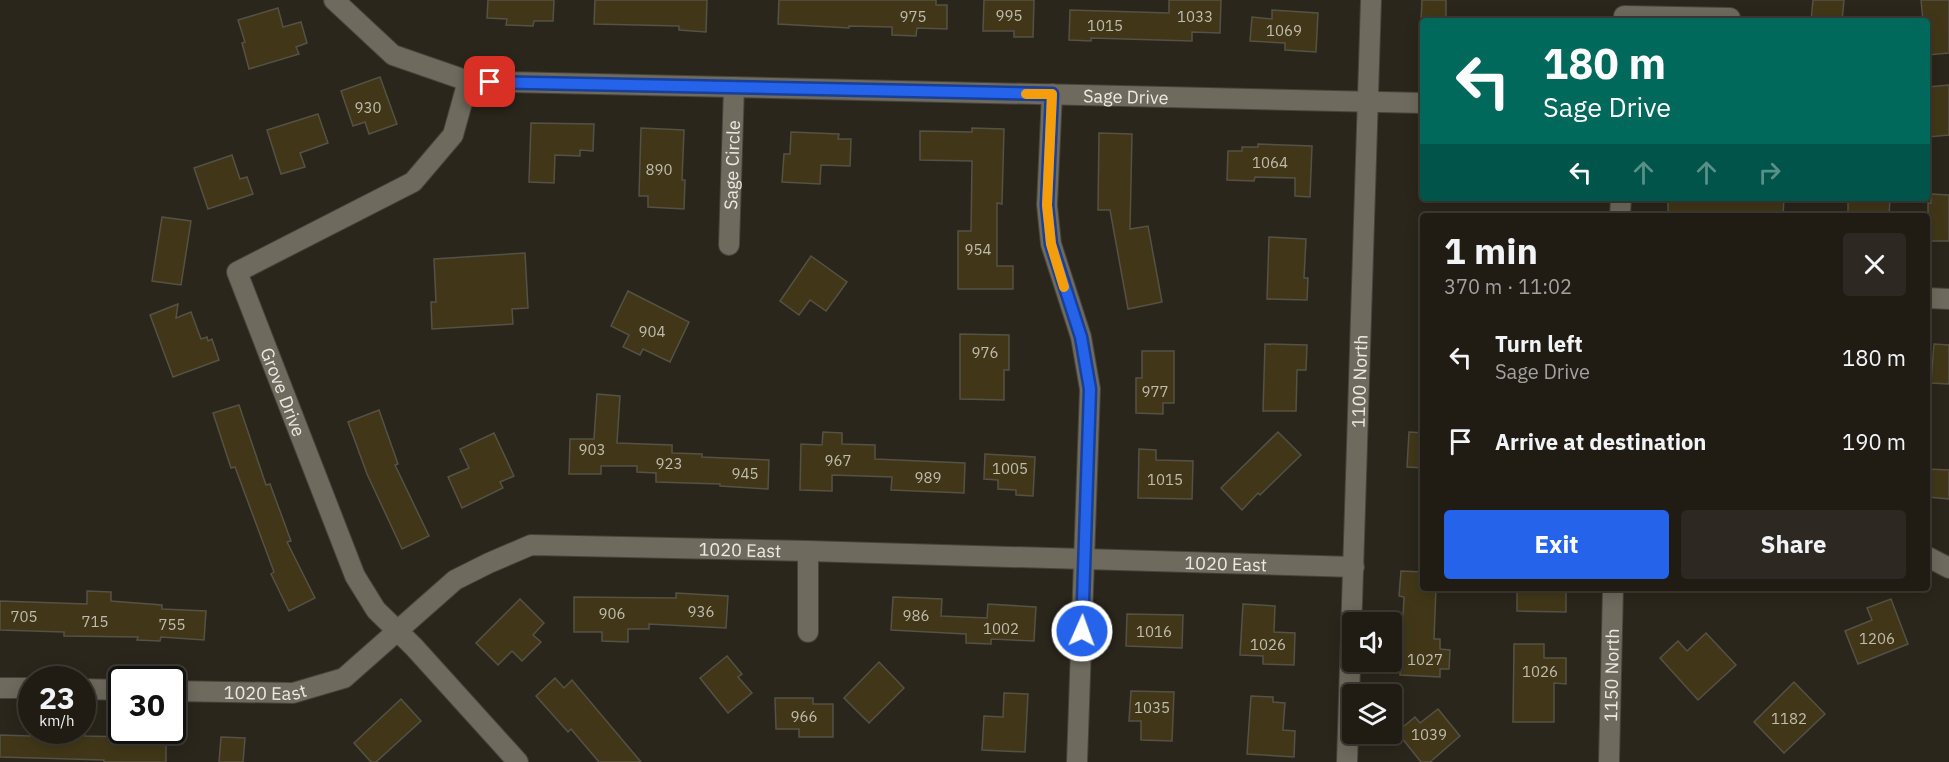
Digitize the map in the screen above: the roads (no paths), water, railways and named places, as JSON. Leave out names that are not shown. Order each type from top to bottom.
[{"type":"street","name":"Sage Drive","points":[[334,0],[393,55],[468,81],[1420,103]]},
{"type":"street","name":"1100 North","points":[[1347,762],[1371,0]]},
{"type":"street","points":[[1624,12],[1730,18]]},
{"type":"street","name":"Grove Drive","points":[[468,81],[453,135],[413,182],[237,272],[355,576],[376,610],[414,647],[518,762]]},
{"type":"street","name":"Sage Circle","points":[[729,245],[734,87]]},
{"type":"street","points":[[1052,94],[1047,205],[1051,244],[1081,337],[1090,389],[1077,762]]},
{"type":"street","points":[[1930,298],[1949,299]]},
{"type":"street","name":"1020 East","points":[[186,691],[293,693],[344,678],[455,580],[531,545],[1354,567]]},
{"type":"street","points":[[808,551],[808,632]]},
{"type":"street","points":[[1930,558],[1949,568]]},
{"type":"street","name":"1150 North","points":[[1609,762],[1612,591]]},
{"type":"street","points":[[0,688],[18,688]]}]
